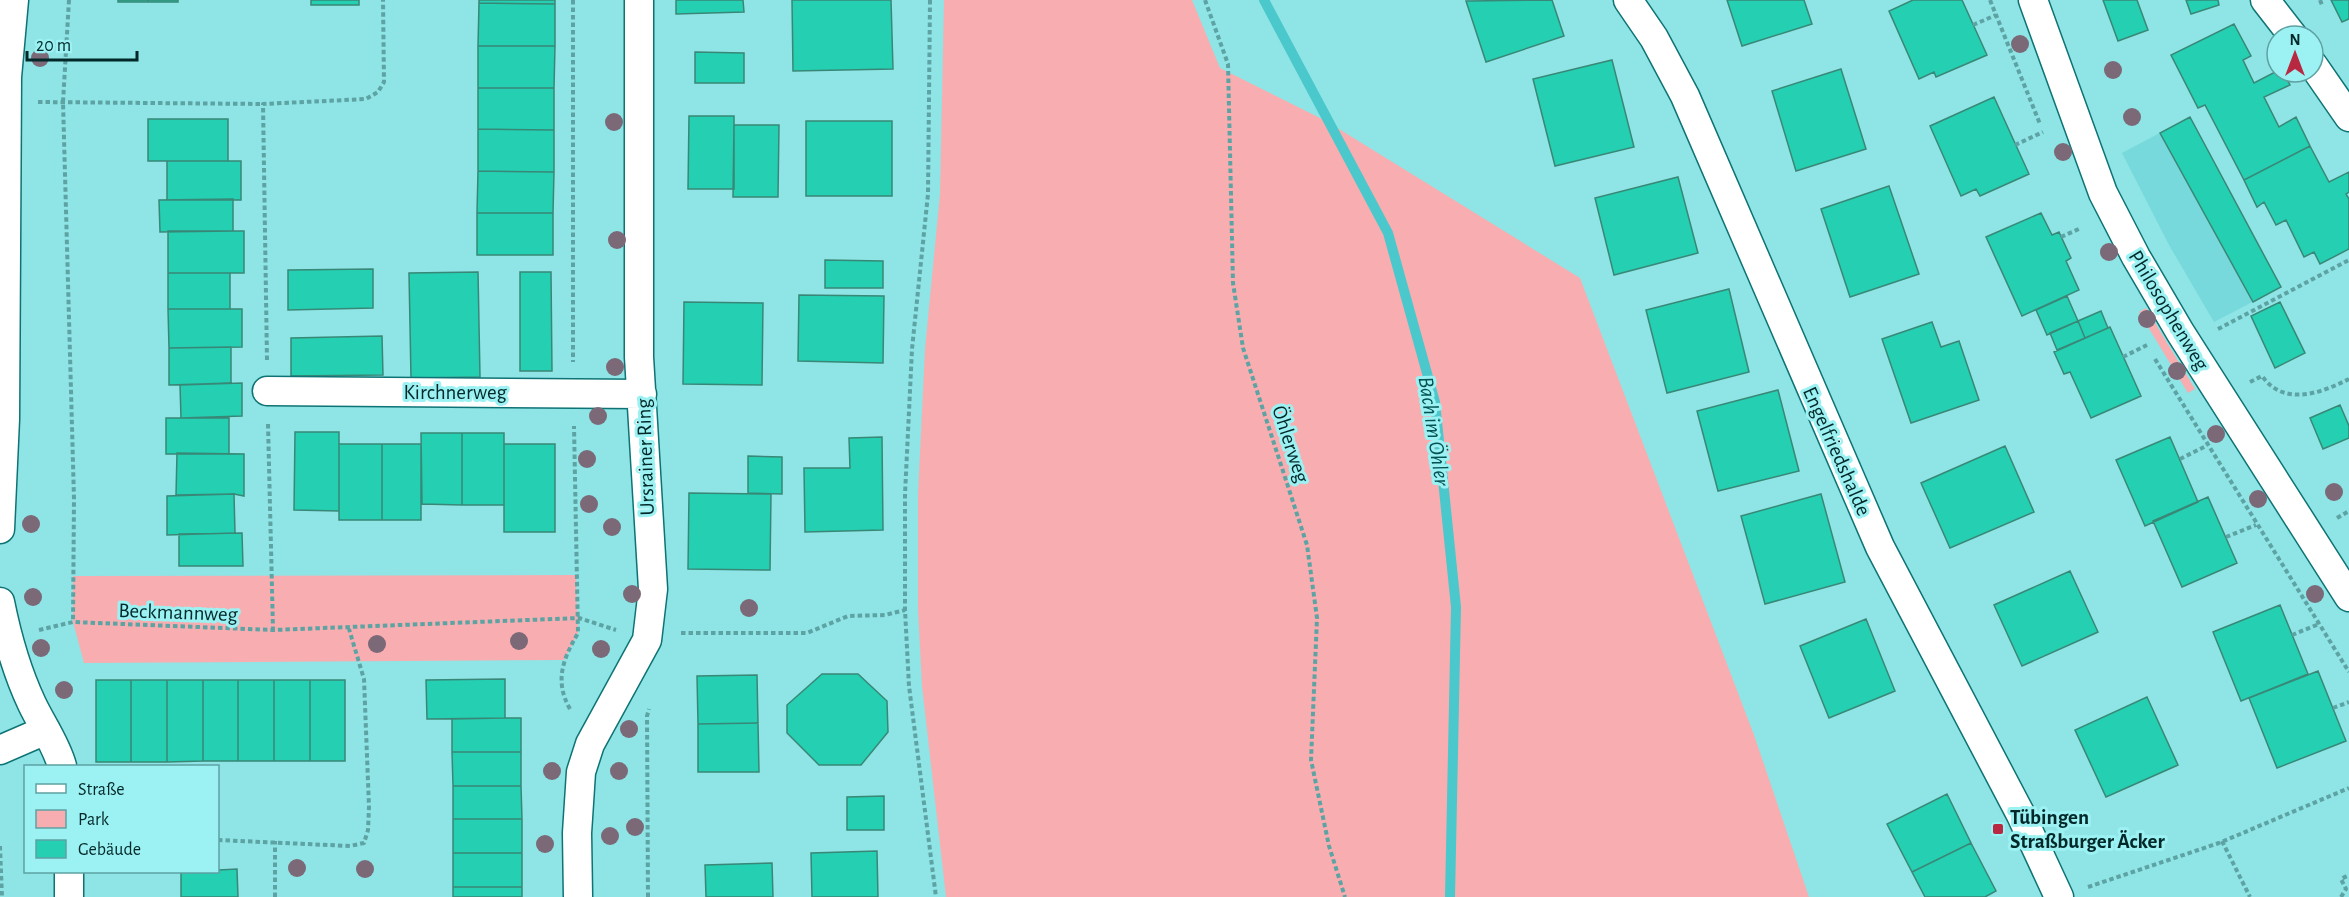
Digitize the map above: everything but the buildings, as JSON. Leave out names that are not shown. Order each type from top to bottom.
[{"type":"street","points":[[0,529],[5,419],[4,217],[9,34],[14,0]]},
{"type":"street","name":"Ursrainer Ring","points":[[578,897],[577,833],[581,772],[590,744],[646,639],[653,589],[646,510],[639,357],[639,0]]},
{"type":"street","name":"Engelfriedshalde","points":[[1628,0],[1654,38],[1685,96],[1880,547],[2021,815],[2059,897]]},
{"type":"street","name":"Philosophenweg","points":[[2033,0],[2103,192],[2136,256],[2189,346],[2349,597]]},
{"type":"street","points":[[2265,0],[2284,24]]},
{"type":"street","points":[[2325,82],[2349,117]]},
{"type":"street","name":"Kirchnerweg","points":[[267,391],[642,394]]},
{"type":"street","points":[[0,602],[3,638],[46,730],[58,750],[62,765]]},
{"type":"street","points":[[0,750],[46,730]]},
{"type":"street","points":[[69,873],[69,897]]},
{"type":"path","points":[[69,0],[63,102],[74,499],[73,622]]},
{"type":"path","points":[[8,102],[263,104],[366,99],[378,93],[384,82],[382,0]]},
{"type":"path","points":[[930,0],[928,194],[912,349],[904,494],[904,610],[909,686],[936,897]]},
{"type":"path","name":"Öhlerweg","points":[[1205,0],[1228,64],[1233,283],[1243,348],[1307,545],[1317,618],[1311,760],[1329,846],[1346,897]]},
{"type":"path","points":[[1973,25],[1996,15]]},
{"type":"path","points":[[263,104],[273,630]]},
{"type":"path","points":[[2015,145],[2043,132]]},
{"type":"path","points":[[2061,237],[2081,228]]},
{"type":"path","points":[[2189,346],[2349,260]]},
{"type":"path","points":[[2123,357],[2147,345]]},
{"type":"path","points":[[2252,381],[2262,376],[2269,385],[2278,390],[2307,396],[2322,393],[2349,379]]},
{"type":"path","points":[[2180,459],[2206,446]]},
{"type":"path","points":[[2226,537],[2256,525]]},
{"type":"path","points":[[646,639],[670,633],[807,633],[848,616],[885,615],[904,610]]},
{"type":"path","name":"Beckmannweg","points":[[3,638],[73,622],[273,630],[579,618],[646,639]]},
{"type":"path","points":[[2292,635],[2319,624]]},
{"type":"path","points":[[219,840],[351,846],[364,843],[368,830],[369,807],[364,679],[349,628]]},
{"type":"path","points":[[648,897],[647,716],[653,699]]},
{"type":"path","points":[[2333,708],[2349,702]]},
{"type":"path","points":[[2059,897],[2166,863],[2349,788]]},
{"type":"path","points":[[275,841],[275,897]]},
{"type":"path","points":[[2222,841],[2250,897]]},
{"type":"path","points":[[0,846],[2,897]]},
{"type":"path","points":[[2341,897],[2346,889],[2341,879],[2349,875]]},
{"type":"shaded area","points":[[2190,117],[2281,287],[2214,322],[2169,245],[2122,153]]},
{"type":"green space","points":[[944,0],[1192,0],[1220,68],[1326,121],[1580,278],[1754,735],[1809,897],[946,897],[922,686],[918,610],[918,494],[925,349],[940,194]]},
{"type":"green space","points":[[2146,308],[2195,389],[2188,393],[2139,312]]},
{"type":"green space","points":[[576,575],[578,633],[564,660],[84,663],[73,622],[73,576]]},
{"type":"waterway","name":"Bach im Öhler","points":[[1264,0],[1388,233],[1435,402],[1456,607],[1450,897]]},
{"type":"place","name":"Tübingen Straßburger Äcker","points":[[1998,829]]}]
